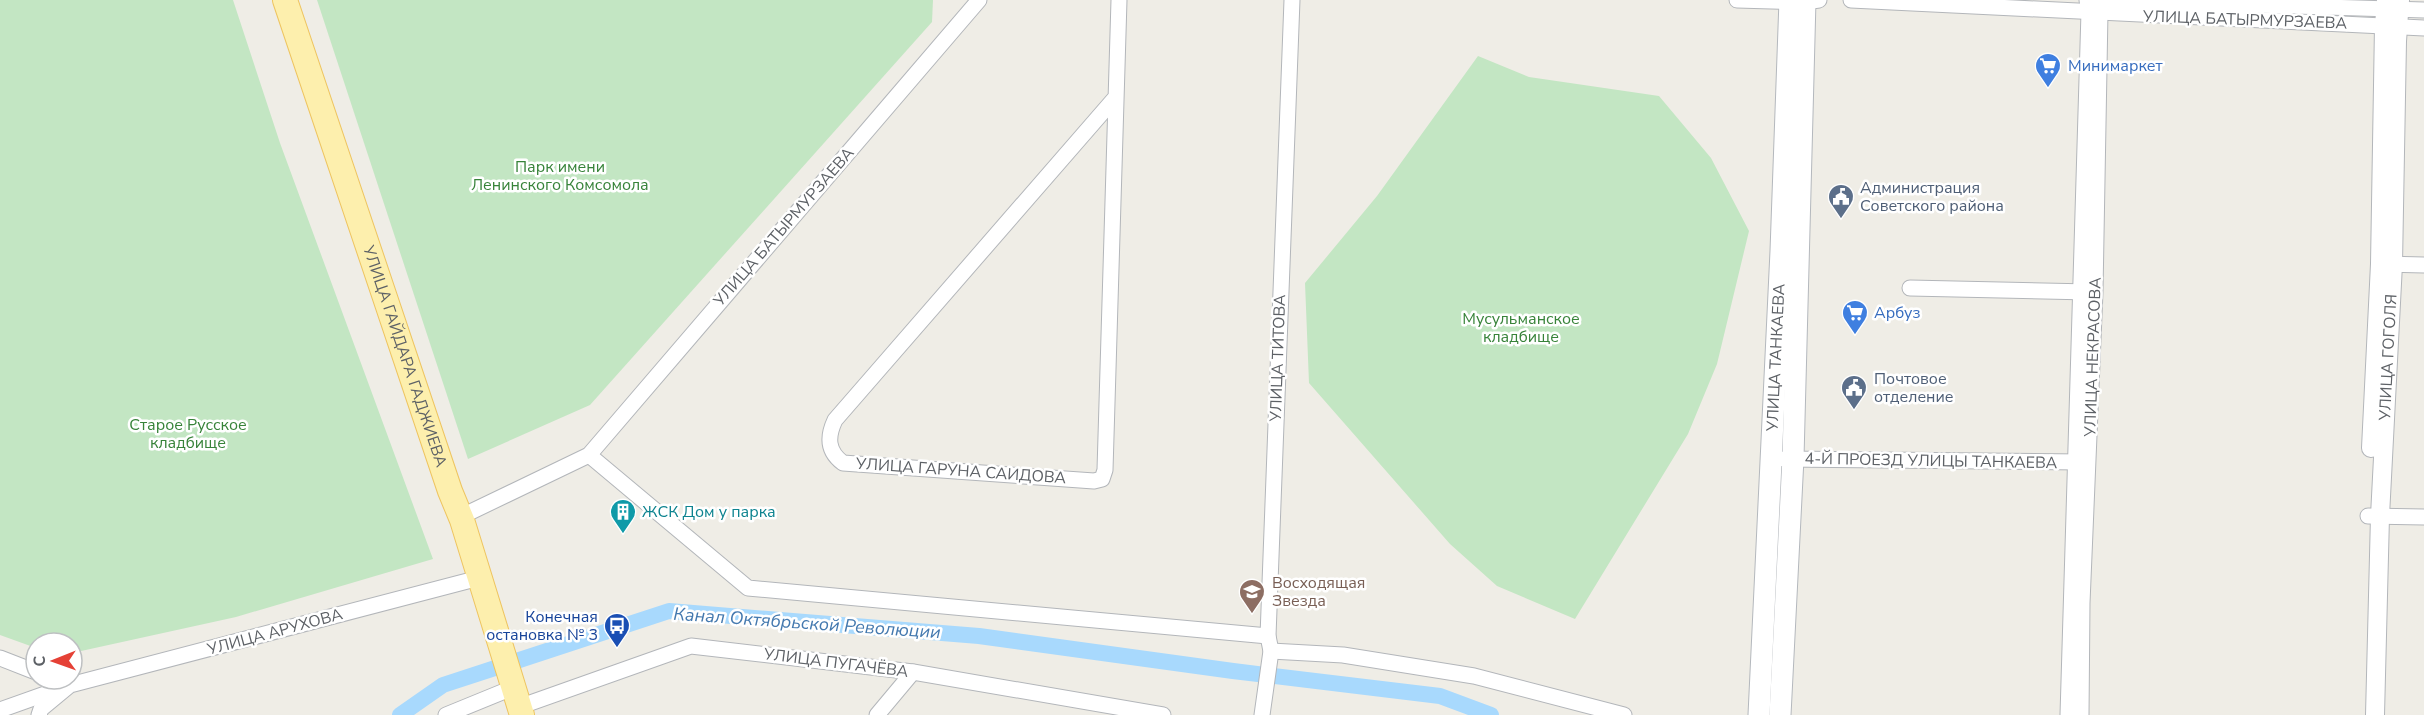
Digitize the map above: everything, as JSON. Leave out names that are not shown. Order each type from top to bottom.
[{"type":"main road","name":"УЛИЦА ГАЙДАРА ГАДЖИЕВА","points":[[284,0],[460,517],[476,578],[516,704]]},
{"type":"main road","name":"УЛИЦА ТАНКАЕВА","points":[[1780,715],[1793,458],[1802,1]]},
{"type":"main road","name":"УЛИЦА ТАНКАЕВА","points":[[1759,715],[1765,562],[1802,1]]},
{"type":"street","name":"УЛИЦА БАТЫРМУРЗАЕВА","points":[[460,517],[589,455],[979,0]]},
{"type":"street","name":"УЛИЦА ГАРУНА САИДОВА","points":[[1115,98],[835,420],[829,432],[829,446],[834,457],[843,463],[1094,481],[1102,479],[1105,470],[1119,0]]},
{"type":"street","name":"УЛИЦА ТИТОВА","points":[[1262,715],[1268,686],[1270,643],[1292,0]]},
{"type":"street","points":[[1737,0],[1802,1]]},
{"type":"street","name":"УЛИЦА БАТЫРМУРЗАЕВА","points":[[1851,0],[2393,12],[2424,10]]},
{"type":"street","name":"УЛИЦА НЕКРАСОВА","points":[[2081,715],[2083,462],[2098,30],[2091,4]]},
{"type":"street","name":"УЛИЦА БАТЫРМУРЗАЕВА","points":[[2393,12],[2424,28]]},
{"type":"street","name":"УЛИЦА ГОГОЛЯ","points":[[2364,715],[2397,41],[2393,12]]},
{"type":"street","points":[[2386,264],[2424,265]]},
{"type":"street","points":[[1910,288],[2088,293]]},
{"type":"street","points":[[589,455],[748,588],[1270,643],[1474,676],[1624,715]]},
{"type":"street","name":"4-Й ПРОЕЗД УЛИЦЫ ТАНКАЕВА","points":[[1772,459],[2083,462]]},
{"type":"street","name":"УЛИЦА НЕКРАСОВА","points":[[2068,715],[2083,462]]},
{"type":"street","points":[[2374,516],[2424,517]]},
{"type":"street","name":"УЛИЦА ГОГОЛЯ","points":[[2374,516],[2375,715]]},
{"type":"street","name":"УЛИЦА АРУХОВА","points":[[84,681],[476,578]]},
{"type":"street","name":"УЛИЦА ПУГАЧЁВА","points":[[446,715],[516,704],[690,646],[913,672],[1163,715]]},
{"type":"street","points":[[0,658],[24,667]]},
{"type":"street","points":[[877,715],[913,672]]},
{"type":"street","name":"УЛИЦА АРУХОВА","points":[[0,710],[53,691]]},
{"type":"street","name":"УЛИЦА АРУХОВА","points":[[39,715],[41,709],[63,691]]},
{"type":"green space","name":"Старое Русское кладбище","points":[[0,0],[233,0],[280,143],[433,559],[236,617],[84,650],[84,631],[24,631],[24,644],[0,635]]},
{"type":"green space","name":"Парк имени Ленинского Комсомола","points":[[317,0],[933,0],[932,22],[590,405],[468,459]]},
{"type":"green space","name":"Мусульманское кладбище","points":[[1478,56],[1529,77],[1659,96],[1711,158],[1749,231],[1717,364],[1688,434],[1575,619],[1497,586],[1450,544],[1309,383],[1305,283],[1377,196]]},
{"type":"waterway","name":"Канал Октябрьской Революции","points":[[400,715],[443,685],[669,611],[979,636],[1233,671],[1440,696],[1491,715]]},
{"type":"place","name":"Минимаркет","points":[[2048,89]]},
{"type":"place","name":"Администрация Советского района","points":[[1841,220]]},
{"type":"place","name":"Арбуз","points":[[1855,336]]},
{"type":"place","name":"Почтовое отделение","points":[[1854,411]]},
{"type":"place","name":"ЖСК Дом у парка","points":[[623,535]]},
{"type":"place","name":"Восходящая Звезда","points":[[1252,615]]},
{"type":"place","name":"Конечная остановка № 3","points":[[617,649]]}]
